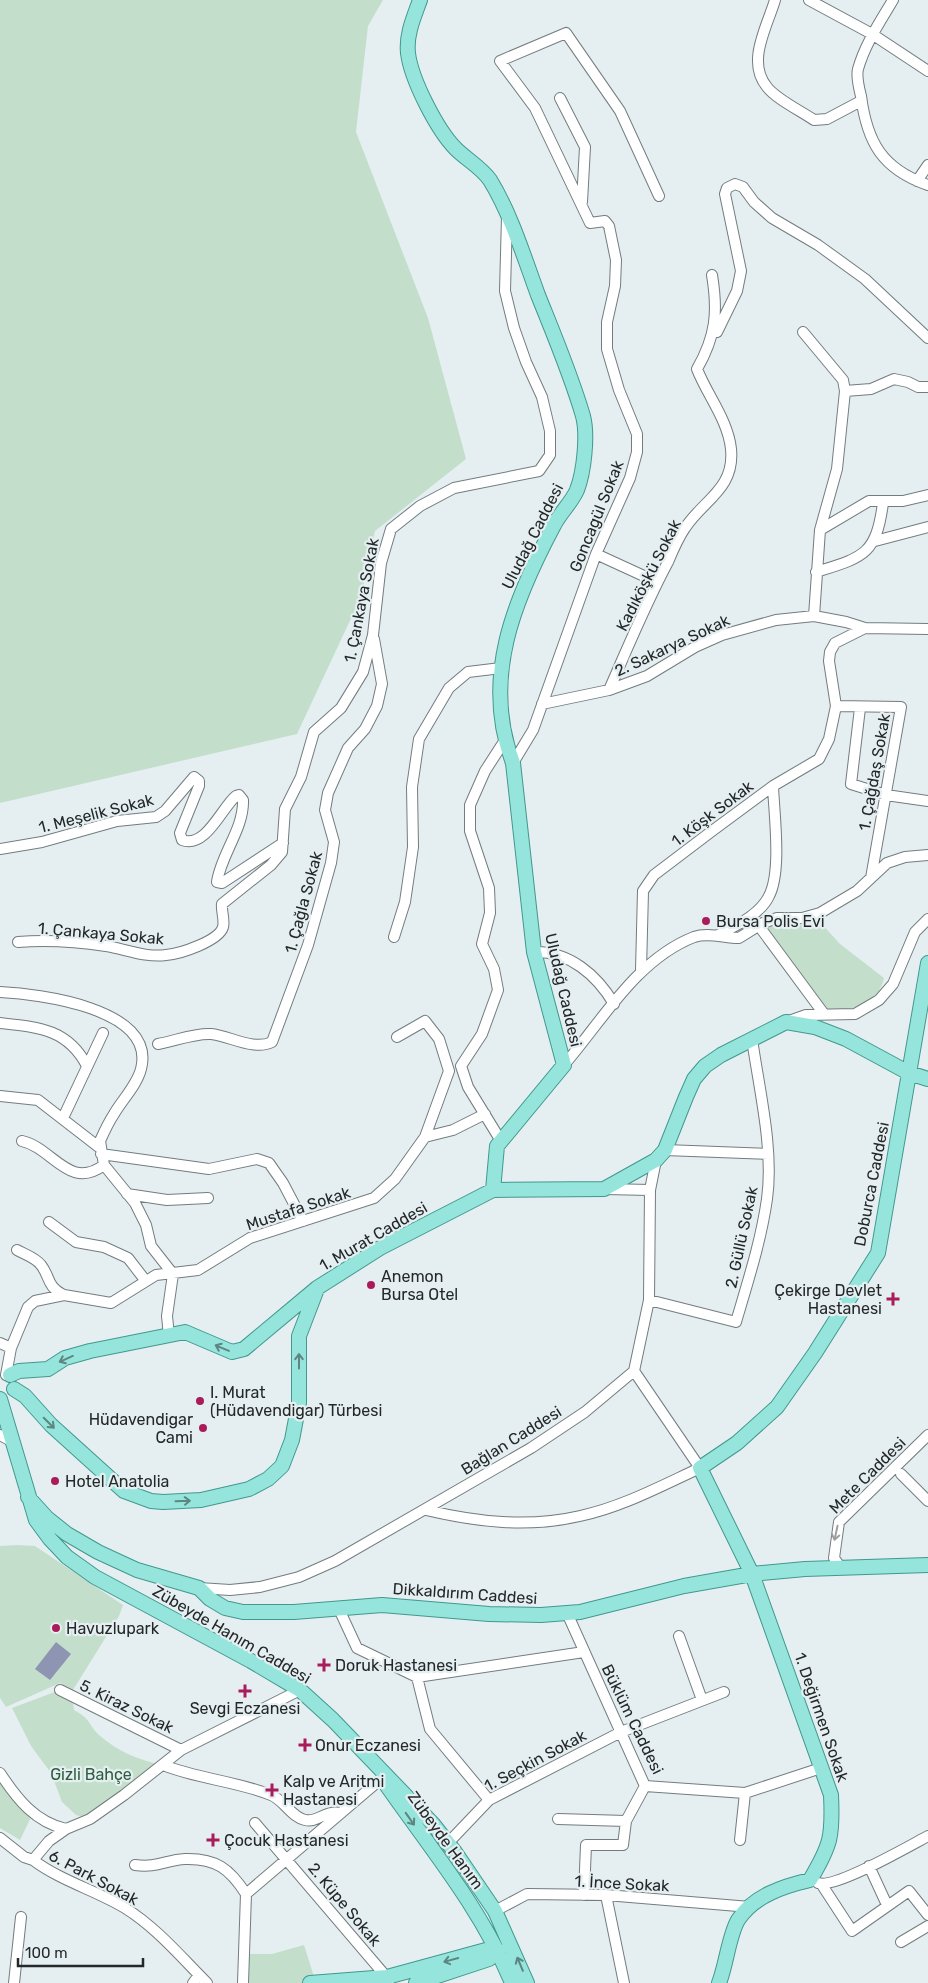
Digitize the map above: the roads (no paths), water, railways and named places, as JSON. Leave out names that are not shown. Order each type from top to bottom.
[{"type":"main road","name":"Uludağ Caddesi","points":[[420,0],[410,28],[408,52],[414,76],[441,128],[454,148],[489,178],[507,217],[584,418],[584,458],[576,491],[554,524],[519,599],[505,647],[499,694],[505,740],[513,763],[534,952],[564,1065],[498,1146],[493,1190]]},
{"type":"main road","name":"Doburca Caddesi","points":[[700,1468],[737,1443],[777,1407],[815,1354],[878,1253],[928,963]]},
{"type":"main road","points":[[493,1190],[604,1189],[660,1155],[694,1079],[713,1061],[786,1022],[815,1027],[846,1039],[909,1073],[928,1079]]},
{"type":"main road","name":"1. Murat Caddesi","points":[[6,1394],[25,1396],[51,1425],[124,1490],[151,1501],[201,1500],[249,1489],[268,1479],[282,1466],[292,1440],[299,1403],[299,1336],[317,1288],[380,1248],[493,1190]]},
{"type":"main road","points":[[5,1375],[20,1371],[48,1369],[65,1358],[90,1351],[185,1332],[232,1352],[244,1349],[317,1288]]},
{"type":"main road","points":[[282,1318],[299,1336]]},
{"type":"main road","points":[[5,1375],[15,1383],[6,1394],[13,1442]]},
{"type":"main road","name":"Zübeyde Hanım Caddesi","points":[[13,1442],[36,1520],[67,1557],[94,1577],[251,1661],[300,1690],[333,1720],[433,1824],[495,1911],[512,1983]]},
{"type":"main road","name":"1. Değirmen Sokak","points":[[700,1468],[752,1574],[831,1795],[832,1824],[827,1851],[816,1882]]},
{"type":"main road","name":"Dikkaldırım Caddesi","points":[[28,1497],[47,1518],[67,1534],[98,1552],[136,1570],[199,1588],[210,1599],[225,1608],[243,1612],[294,1612],[382,1605],[489,1614],[541,1615],[580,1612],[684,1586],[752,1574],[928,1565]]},
{"type":"main road","name":"Zübeyde Hanım","points":[[362,1751],[505,1948]]},
{"type":"main road","points":[[722,1980],[737,1920],[750,1907],[778,1888],[816,1882]]},
{"type":"main road","points":[[310,1983],[389,1980],[486,1950],[505,1948]]},
{"type":"main road","points":[[416,1983],[489,1958],[505,1948]]},
{"type":"main road","name":"Zübeyde Hanım Caddesi","points":[[505,1948],[527,1983]]},
{"type":"street","points":[[775,0],[757,57],[758,70],[767,88],[814,120],[827,119],[861,101]]},
{"type":"street","points":[[809,0],[872,34],[928,71]]},
{"type":"street","points":[[893,0],[872,34],[857,71],[861,101],[871,140],[885,160],[917,181],[928,185]]},
{"type":"street","name":"Goncagül Sokak","points":[[513,763],[533,730],[596,554],[630,478],[636,452],[637,434],[619,390],[607,349],[607,322],[615,286],[616,260],[609,226],[605,221],[590,223],[535,108],[500,61],[566,33],[620,111],[659,196]]},
{"type":"street","points":[[560,98],[585,147],[582,203]]},
{"type":"street","points":[[917,181],[928,165]]},
{"type":"street","points":[[712,336],[716,334],[737,291],[741,271],[725,194],[727,188],[732,184],[743,187],[754,202],[772,218],[818,245],[865,279],[928,338]]},
{"type":"street","name":"1. Çankaya Sokak","points":[[18,942],[46,940],[66,944],[99,945],[165,956],[194,948],[220,932],[223,927],[222,904],[271,865],[282,852],[285,809],[301,777],[314,732],[341,708],[363,672],[373,635],[381,563],[391,529],[420,506],[454,488],[539,471],[550,455],[550,431],[542,397],[517,336],[505,291],[507,217]]},
{"type":"street","name":"Kadıköşkü Sokak","points":[[609,690],[657,582],[686,527],[711,501],[728,477],[731,449],[723,421],[697,369],[707,352],[715,326],[716,297],[712,275]]},
{"type":"street","points":[[803,332],[843,380],[846,391],[836,469],[820,530],[814,616]]},
{"type":"street","points":[[846,391],[871,389],[894,379],[908,382],[918,387],[928,387]]},
{"type":"street","points":[[820,530],[868,501],[883,503],[904,501],[928,495]]},
{"type":"street","points":[[816,572],[863,556],[874,541],[883,503]]},
{"type":"street","points":[[874,541],[928,527]]},
{"type":"street","points":[[596,554],[657,582]]},
{"type":"street","name":"2. Sakarya Sokak","points":[[609,690],[647,676],[696,647],[722,635],[776,620],[814,616],[865,628]]},
{"type":"street","points":[[773,786],[819,759],[830,739],[836,706],[829,661],[830,652],[835,643],[865,628],[928,629]]},
{"type":"street","name":"1. Çağla Sokak","points":[[158,1044],[212,1034],[258,1044],[272,1042],[308,945],[331,862],[334,842],[325,810],[328,793],[348,748],[365,729],[377,706],[382,684],[373,635]]},
{"type":"street","points":[[394,937],[405,902],[413,847],[412,787],[419,739],[449,688],[468,672],[501,668]]},
{"type":"street","points":[[542,704],[609,690]]},
{"type":"street","name":"1. Çağdaş Sokak","points":[[836,706],[860,708],[901,707],[871,878]]},
{"type":"street","points":[[860,708],[851,784],[886,795],[928,801]]},
{"type":"street","points":[[397,1037],[426,1021],[439,1039],[450,1071],[460,1066],[482,1034],[498,990],[494,969],[482,944],[490,913],[489,888],[470,831],[470,805],[485,771],[505,740]]},
{"type":"street","name":"1. Meşelik Sokak","points":[[0,848],[42,842],[117,821],[156,817],[165,810],[194,777],[199,781],[199,786],[180,833],[185,842],[196,839],[208,831],[236,796],[239,795],[243,800],[241,819],[219,871],[217,882],[222,883],[284,843]]},
{"type":"street","name":"1. Köşk Sokak","points":[[718,935],[748,919],[769,897],[776,876],[773,786]]},
{"type":"street","name":"1. Köşk Sokak","points":[[641,970],[642,891],[654,875],[773,786]]},
{"type":"street","points":[[564,1065],[641,970],[694,937],[718,935],[739,938],[777,918],[802,918],[820,913],[858,891],[887,863],[904,857],[928,855]]},
{"type":"street","points":[[786,1022],[806,1015],[855,1014],[879,1000],[893,984],[915,932],[928,918]]},
{"type":"street","points":[[759,926],[824,1014]]},
{"type":"street","points":[[534,952],[548,952],[570,959],[603,985],[614,1004]]},
{"type":"street","points":[[0,992],[34,994],[89,1007],[110,1017],[130,1031],[141,1048],[141,1069],[113,1115],[100,1142],[100,1151],[104,1165],[135,1203],[146,1225],[151,1246],[173,1274],[167,1316],[169,1336]]},
{"type":"street","points":[[0,1023],[29,1026],[58,1034],[78,1050],[87,1066]]},
{"type":"street","points":[[63,1118],[103,1033]]},
{"type":"street","name":"2. Güllü Sokak","points":[[649,1300],[736,1322],[755,1257],[768,1198],[768,1154],[752,1039]]},
{"type":"street","points":[[460,1066],[468,1086],[501,1141]]},
{"type":"street","name":"Mustafa Sokak","points":[[5,1375],[11,1348],[28,1308],[35,1301],[64,1295],[111,1303],[145,1280],[156,1275],[198,1270],[250,1238],[374,1198],[395,1179],[425,1137],[450,1071]]},
{"type":"street","points":[[0,1096],[38,1100],[63,1118],[100,1151],[209,1169],[257,1159],[269,1163],[303,1221]]},
{"type":"street","points":[[425,1137],[453,1130],[485,1114]]},
{"type":"street","points":[[22,1141],[32,1143],[55,1162],[84,1175],[93,1173],[104,1165]]},
{"type":"street","points":[[426,1510],[463,1519],[508,1523],[580,1516],[641,1496],[700,1468],[634,1371],[649,1300],[650,1190],[660,1155],[768,1154]]},
{"type":"street","points":[[604,1189],[650,1190]]},
{"type":"street","points":[[127,1194],[167,1200],[208,1198]]},
{"type":"street","points":[[50,1222],[76,1242],[104,1247],[128,1258],[145,1280]]},
{"type":"street","points":[[17,1250],[41,1264],[49,1284],[55,1291],[64,1295]]},
{"type":"street","points":[[0,1342],[11,1348]]},
{"type":"street","name":"Bağlan Caddesi","points":[[199,1588],[230,1590],[260,1587],[299,1577],[366,1545],[531,1448],[585,1412],[634,1371]]},
{"type":"street","points":[[0,1435],[13,1442]]},
{"type":"street","name":"Mete Caddesi","points":[[841,1568],[834,1558],[839,1522],[928,1435]]},
{"type":"street","points":[[901,1474],[927,1497]]},
{"type":"street","points":[[338,1607],[357,1648],[417,1677],[584,1652]]},
{"type":"street","name":"Büklüm Caddesi","points":[[567,1613],[645,1786],[745,1793],[821,1768]]},
{"type":"street","points":[[679,1636],[702,1700]]},
{"type":"street","points":[[417,1677],[430,1728],[489,1800]]},
{"type":"street","name":"5. Kiraz Sokak","points":[[60,1690],[181,1750]]},
{"type":"street","name":"6. Park Sokak","points":[[207,1983],[196,1979],[167,1940],[126,1909],[87,1888],[47,1871],[33,1860],[49,1841],[66,1829],[90,1819],[181,1750],[300,1690]]},
{"type":"street","name":"1. Seçkin Sokak","points":[[448,1843],[489,1800],[621,1732],[724,1692]]},
{"type":"street","points":[[163,1765],[272,1796],[305,1820],[314,1820],[331,1811],[341,1813]]},
{"type":"street","points":[[0,1773],[25,1808],[51,1826],[66,1829]]},
{"type":"street","points":[[246,1894],[381,1779]]},
{"type":"street","points":[[584,1895],[586,1845],[624,1845],[626,1821],[645,1786]]},
{"type":"street","points":[[740,1840],[745,1793]]},
{"type":"street","points":[[558,1820],[626,1821]]},
{"type":"street","name":"2. Küpe Sokak","points":[[255,1823],[288,1858],[389,1980]]},
{"type":"street","points":[[928,1836],[851,1876],[816,1882],[852,1931],[908,1891],[928,1915]]},
{"type":"street","points":[[0,1838],[24,1857],[33,1860]]},
{"type":"street","points":[[135,1865],[151,1867],[185,1859],[217,1863],[236,1878],[246,1894],[243,1983]]},
{"type":"street","points":[[869,1866],[888,1905]]},
{"type":"street","name":"1. İnce Sokak","points":[[495,1911],[527,1894],[606,1896],[750,1907]]},
{"type":"street","points":[[606,1896],[624,1983]]},
{"type":"street","points":[[14,1983],[21,1917]]},
{"type":"street","points":[[901,1942],[928,1926]]},
{"type":"water","points":[[56,1642],[71,1654],[50,1680],[35,1669]]},
{"type":"place","name":"Bursa Polis Evi","points":[[706,921]]},
{"type":"place","name":"Anemon Bursa Otel","points":[[371,1285]]},
{"type":"place","name":"Çekirge Devlet Hastanesi","points":[[893,1299]]},
{"type":"place","name":"I. Murat (Hüdavendigar) Türbesi","points":[[200,1401]]},
{"type":"place","name":"Hüdavendigar Cami","points":[[203,1428]]},
{"type":"place","name":"Hotel Anatolia","points":[[55,1481]]},
{"type":"place","name":"Havuzlupark","points":[[56,1628]]},
{"type":"place","name":"Doruk Hastanesi","points":[[324,1665]]},
{"type":"place","name":"Sevgi Eczanesi","points":[[245,1691]]},
{"type":"place","name":"Onur Eczanesi","points":[[305,1745]]},
{"type":"place","name":"Kalp ve Aritmi Hastanesi","points":[[272,1790]]},
{"type":"place","name":"Çocuk Hastanesi","points":[[213,1840]]},
{"type":"park label","name":"Gizli Bahçe","points":[[91,1774]]}]
